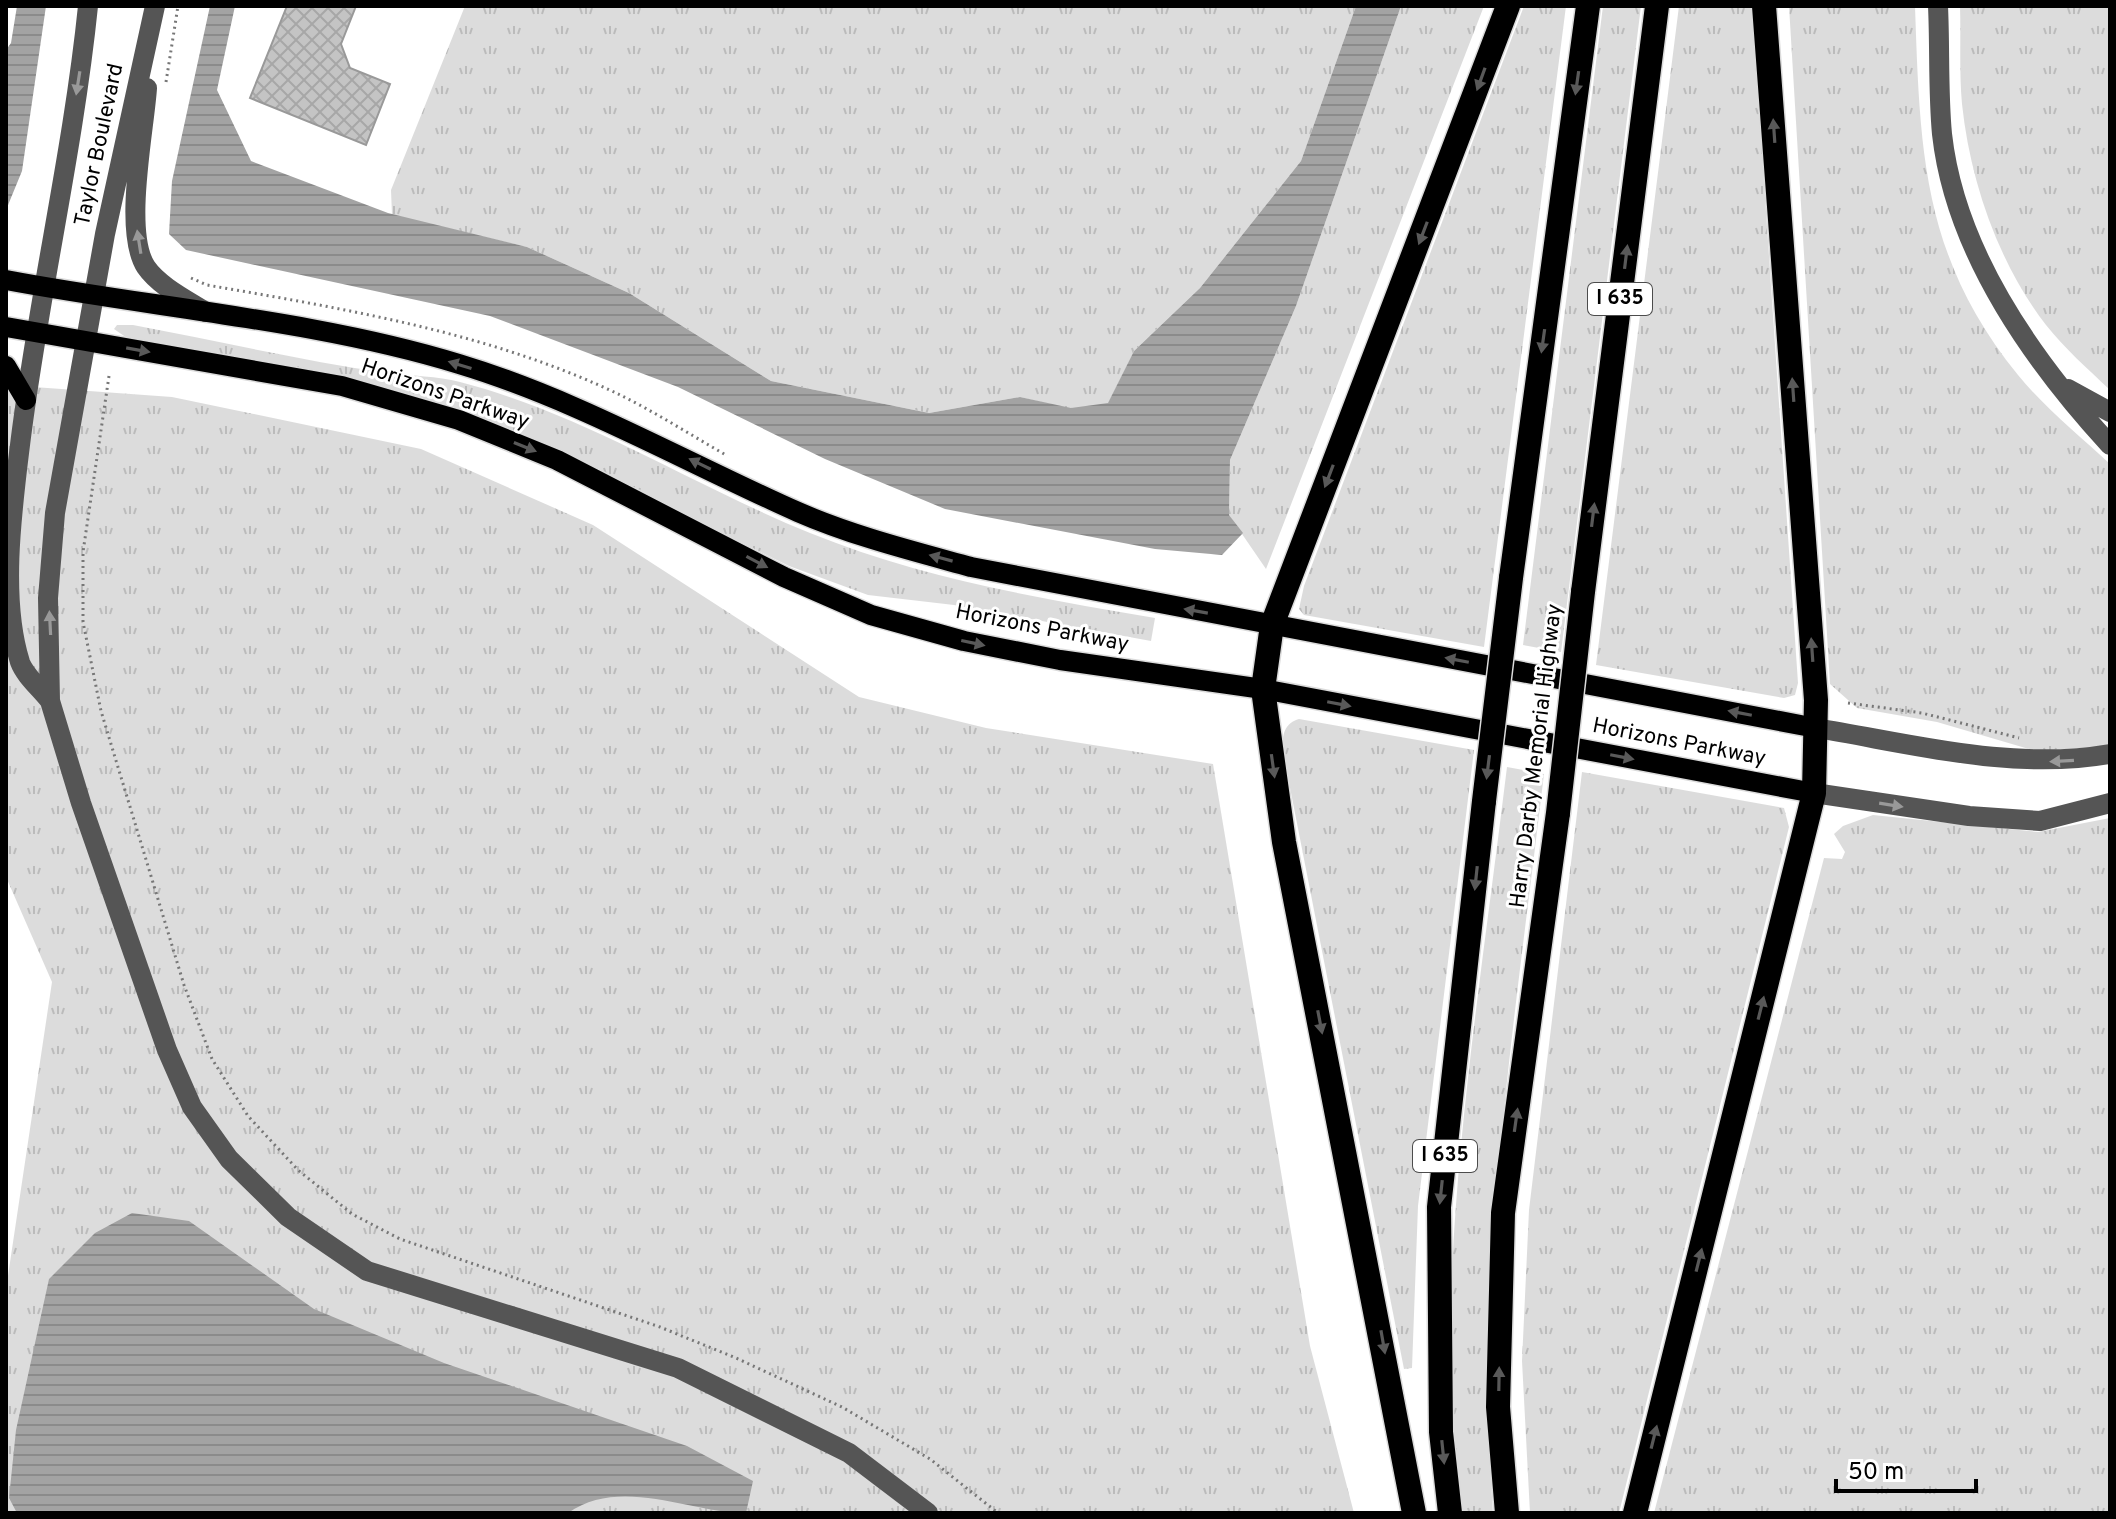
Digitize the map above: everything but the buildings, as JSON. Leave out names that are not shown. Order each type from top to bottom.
[{"type":"highway","points":[[1414,1513],[1284,842],[1263,689],[1272,625],[1508,6]]},
{"type":"highway","name":"Harry Darby Memorial Highway","points":[[1450,1513],[1441,1432],[1439,1207],[1511,578],[1588,6]]},
{"type":"highway","name":"Harry Darby Memorial Highway","points":[[1507,1513],[1498,1407],[1503,1213],[1558,813],[1657,6]]},
{"type":"highway","points":[[1635,1513],[1814,793],[1816,728],[1764,6]]},
{"type":"main road","name":"Horizons Parkway","points":[[6,280],[390,347],[459,364],[567,402],[799,512],[878,541],[971,567],[1816,728]]},
{"type":"main road","name":"Horizons Parkway","points":[[6,327],[342,386],[459,420],[557,460],[784,577],[871,615],[964,641],[1046,658],[1263,689],[1814,793]]},
{"type":"main road","points":[[6,366],[26,400]]},
{"type":"street","name":"Taylor Boulevard","points":[[50,701],[21,665],[9,608],[13,501],[35,332],[82,61],[88,6]]},
{"type":"street","name":"Taylor Boulevard","points":[[50,701],[48,598],[55,513],[94,295],[155,6]]},
{"type":"street","points":[[1938,6],[1942,135],[1958,207],[1987,274],[2024,335],[2110,445]]},
{"type":"street","points":[[146,41],[147,88],[136,224],[140,254],[147,269],[209,314]]},
{"type":"street","points":[[2063,386],[2110,412]]},
{"type":"street","points":[[50,701],[81,803],[162,1035],[192,1107],[229,1159],[288,1217],[367,1271],[678,1368],[849,1453],[928,1513]]},
{"type":"street","name":"Horizons Parkway","points":[[1816,728],[2014,762],[2068,761],[2110,754]]},
{"type":"street","name":"Horizons Parkway","points":[[1814,793],[1969,816],[2040,821],[2110,803]]},
{"type":"path","points":[[181,274],[207,285],[384,318],[481,342],[615,392],[730,458]]},
{"type":"path","points":[[109,376],[83,552],[83,622],[101,711],[184,985],[212,1059],[248,1116],[298,1170],[352,1214],[388,1233],[660,1327],[842,1407],[930,1459],[998,1513]]},
{"type":"path","points":[[1848,703],[1922,713],[2021,738]]},
{"type":"green space","points":[[465,6],[1356,6],[1301,161],[1200,288],[1134,351],[1108,404],[1071,409],[1020,397],[929,413],[771,381],[629,293],[527,247],[392,215],[391,190]]},
{"type":"green space","points":[[1401,6],[1484,6],[1266,569],[1229,515],[1230,460],[1296,306]]},
{"type":"green space","points":[[1524,6],[1566,6],[1484,647],[1304,615],[1299,609],[1304,586]]},
{"type":"green space","points":[[1603,6],[1641,6],[1561,652],[1523,645]]},
{"type":"green space","points":[[1679,6],[1752,6],[1798,683],[1795,695],[1784,698],[1596,665]]},
{"type":"green space","points":[[1789,6],[1915,6],[1924,155],[1932,200],[1962,288],[1986,331],[2028,387],[2110,464],[2110,746],[2036,751],[1937,722],[1857,708],[1830,684]]},
{"type":"green space","points":[[1960,6],[2110,6],[2110,390],[2046,325],[2014,275],[1989,220],[1972,162],[1962,104]]},
{"type":"green space","points":[[117,325],[133,325],[356,368],[451,380],[506,396],[594,431],[766,514],[852,549],[980,585],[1155,618],[1151,641],[954,605],[868,595],[789,566],[535,441],[127,338],[114,329]]},
{"type":"green space","points":[[6,385],[172,397],[421,449],[593,525],[859,697],[986,728],[1213,764],[1310,1346],[1354,1513],[6,1513],[6,1289],[52,982],[6,877]]},
{"type":"green space","points":[[1299,719],[1474,750],[1418,1206],[1412,1368],[1404,1369],[1283,752],[1285,731]]},
{"type":"green space","points":[[1507,767],[1544,774],[1510,1051],[1494,1235],[1489,1328],[1493,1513],[1456,1513],[1450,1419],[1454,1232],[1472,1046]]},
{"type":"green space","points":[[1582,772],[1784,808],[1789,827],[1619,1513],[1530,1513],[1522,1361],[1529,1210]]},
{"type":"green space","points":[[1873,815],[2038,832],[2110,818],[2110,1513],[1654,1513],[1824,858],[1842,859],[1845,852],[1834,834],[1843,826]]},
{"type":"shaded area","points":[[17,6],[46,6],[22,171],[6,210],[6,50],[11,43]]},
{"type":"shaded area","points":[[210,6],[235,6],[217,90],[251,161],[388,213],[527,247],[629,293],[771,381],[929,413],[1020,397],[1071,408],[1108,403],[1134,351],[1200,288],[1301,161],[1356,6],[1401,6],[1296,306],[1230,460],[1229,515],[1243,533],[1222,555],[1155,549],[945,509],[825,459],[678,387],[490,316],[186,250],[169,234],[172,181]]},
{"type":"shaded area","points":[[132,1213],[189,1221],[314,1309],[444,1363],[687,1446],[753,1481],[746,1513],[656,1499],[610,1497],[589,1502],[568,1513],[17,1513],[9,1498],[16,1430],[49,1279],[95,1233]]}]
